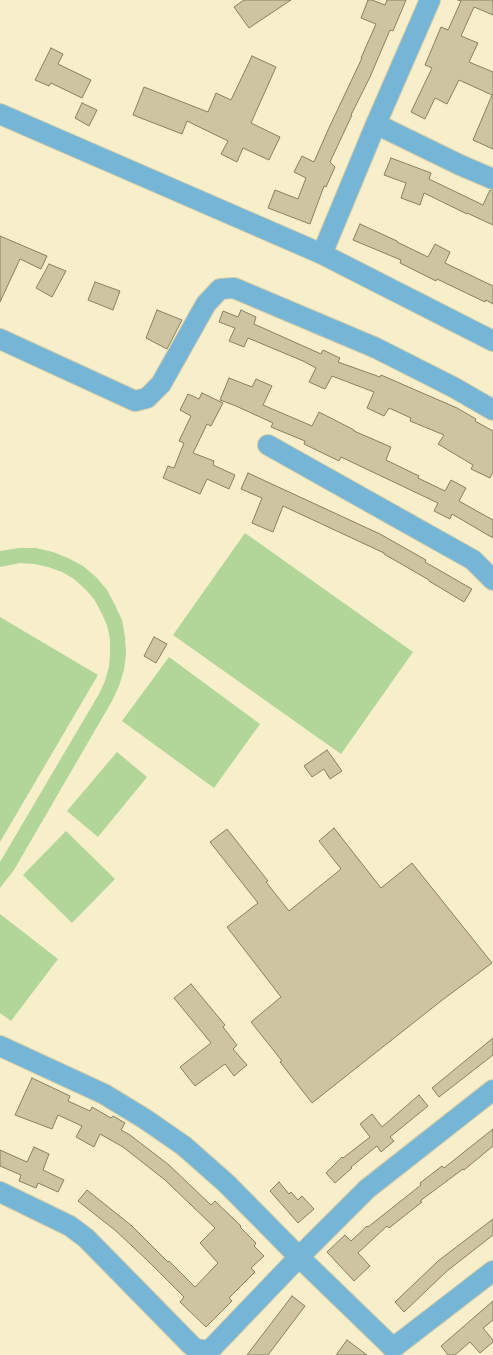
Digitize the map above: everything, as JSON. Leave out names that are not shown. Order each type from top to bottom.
[{"type":"street","points":[[322,254],[430,0]]},
{"type":"street","points":[[0,114],[322,254],[493,341]]},
{"type":"street","points":[[376,124],[460,165],[493,179]]},
{"type":"street","points":[[0,339],[135,401],[147,398],[161,384],[206,304],[220,289],[234,288],[376,348],[453,386],[493,410]]},
{"type":"street","points":[[268,445],[474,560],[493,580]]},
{"type":"street","points":[[0,1046],[104,1094],[145,1119],[184,1146],[227,1184],[391,1352],[493,1271]]},
{"type":"street","points":[[0,1192],[70,1226],[86,1238],[191,1345],[201,1350],[209,1351],[299,1257],[368,1189],[493,1090]]},
{"type":"green space","points":[[245,533],[413,652],[341,754],[173,635]]},
{"type":"green space","points":[[19,548],[36,548],[53,552],[83,566],[96,577],[107,590],[122,620],[126,654],[124,670],[112,701],[14,870],[0,888],[0,862],[99,694],[109,667],[110,653],[110,639],[107,625],[101,612],[94,599],[74,579],[62,572],[34,564],[20,563],[0,567],[0,551]]},
{"type":"green space","points":[[0,617],[98,675],[0,842]]},
{"type":"green space","points":[[169,657],[260,724],[214,788],[122,721]]},
{"type":"green space","points":[[117,752],[147,777],[98,837],[67,811]]},
{"type":"green space","points":[[66,831],[115,879],[72,923],[23,875]]},
{"type":"green space","points":[[0,914],[58,959],[11,1021],[0,1013]]},
{"type":"building","points":[[244,0],[291,0],[249,28],[234,7]]},
{"type":"building","points":[[368,0],[385,5],[387,0],[406,0],[393,31],[390,30],[370,77],[330,162],[335,167],[326,187],[324,186],[310,224],[268,208],[275,190],[298,199],[306,178],[294,172],[302,156],[314,162],[376,24],[361,18]]},
{"type":"building","points":[[458,0],[493,0],[493,15],[474,7],[461,36],[478,43],[469,62],[493,72],[493,149],[473,140],[492,95],[459,80],[447,104],[435,98],[425,119],[411,112],[432,68],[425,65],[441,27],[448,30],[461,1]]},
{"type":"building","points":[[51,48],[63,54],[58,64],[91,80],[82,98],[51,83],[49,86],[35,80]]},
{"type":"building","points":[[252,56],[276,67],[251,123],[280,137],[269,160],[243,148],[237,162],[221,154],[228,141],[187,121],[182,134],[133,115],[144,87],[208,112],[216,93],[231,100]]},
{"type":"building","points":[[82,103],[97,110],[89,126],[75,118]]},
{"type":"building","points":[[391,158],[431,173],[429,179],[483,205],[490,190],[493,190],[493,225],[424,193],[420,205],[401,198],[406,183],[384,175]]},
{"type":"building","points":[[360,224],[428,257],[435,244],[450,252],[445,263],[493,286],[493,304],[486,300],[485,302],[437,279],[436,281],[400,263],[401,260],[353,240]]},
{"type":"building","points":[[0,236],[47,256],[41,269],[20,259],[0,302]]},
{"type":"building","points":[[49,264],[66,271],[52,297],[36,288]]},
{"type":"building","points":[[95,282],[120,291],[113,310],[88,300]]},
{"type":"building","points":[[157,310],[182,320],[167,349],[146,338]]},
{"type":"building","points":[[241,310],[256,317],[254,324],[321,354],[323,350],[340,358],[338,362],[380,377],[381,375],[457,408],[476,419],[475,421],[493,431],[493,472],[490,478],[471,469],[473,465],[438,444],[444,435],[410,421],[411,418],[389,408],[384,416],[367,408],[374,392],[332,376],[325,389],[309,382],[316,368],[303,361],[248,338],[244,347],[229,341],[235,328],[219,322],[223,311],[238,317]]},
{"type":"building","points":[[229,378],[252,387],[256,379],[272,386],[263,405],[312,426],[319,412],[354,431],[391,447],[386,460],[445,491],[451,480],[466,488],[459,501],[493,520],[493,538],[452,514],[450,519],[434,511],[438,503],[341,457],[339,461],[304,444],[305,441],[271,427],[273,423],[220,400]]},
{"type":"building","points":[[202,393],[223,403],[211,426],[207,424],[193,453],[214,461],[213,465],[235,475],[229,489],[207,479],[200,494],[163,478],[168,466],[174,468],[184,443],[179,441],[191,416],[180,410],[188,394],[199,399]]},
{"type":"building","points":[[248,473],[380,534],[426,560],[425,562],[472,589],[464,602],[384,553],[283,506],[273,532],[252,523],[262,498],[241,489]]},
{"type":"building","points":[[154,637],[167,644],[156,663],[144,656]]},
{"type":"building","points":[[327,750],[342,771],[330,779],[324,769],[312,777],[304,766]]},
{"type":"building","points":[[334,828],[381,888],[412,863],[492,963],[441,1001],[312,1103],[280,1062],[282,1061],[251,1022],[281,997],[227,927],[258,903],[210,842],[227,829],[268,881],[266,882],[289,911],[341,869],[319,841]]},
{"type":"building","points":[[191,984],[225,1025],[223,1027],[237,1045],[233,1049],[247,1065],[234,1076],[225,1064],[195,1086],[180,1067],[211,1043],[174,998]]},
{"type":"building","points":[[493,1038],[493,1055],[439,1097],[432,1088]]},
{"type":"building","points":[[32,1078],[70,1096],[68,1101],[90,1111],[92,1107],[111,1118],[113,1116],[125,1123],[121,1130],[130,1135],[169,1165],[211,1205],[215,1201],[256,1243],[254,1246],[264,1256],[251,1268],[255,1272],[229,1298],[232,1301],[206,1327],[180,1302],[184,1297],[148,1261],[116,1231],[78,1201],[87,1190],[132,1226],[195,1287],[218,1263],[200,1243],[215,1228],[165,1180],[123,1147],[100,1134],[94,1147],[76,1137],[82,1126],[58,1115],[52,1129],[15,1115]]},
{"type":"building","points":[[419,1095],[428,1106],[390,1137],[394,1141],[381,1152],[377,1146],[351,1167],[352,1168],[335,1183],[326,1173],[342,1157],[343,1158],[370,1137],[360,1124],[372,1114],[382,1127]]},
{"type":"building","points":[[493,1129],[493,1146],[464,1170],[463,1169],[420,1201],[422,1202],[389,1228],[387,1226],[358,1253],[370,1266],[354,1281],[327,1252],[345,1235],[351,1241],[367,1226],[368,1227],[421,1185],[420,1183],[442,1166],[444,1168]]},
{"type":"building","points":[[34,1147],[49,1154],[43,1170],[64,1180],[58,1192],[38,1183],[36,1188],[19,1181],[21,1175],[0,1166],[0,1150],[27,1162]]},
{"type":"building","points":[[279,1182],[289,1194],[291,1192],[298,1200],[302,1196],[314,1209],[298,1223],[270,1191]]},
{"type":"building","points":[[493,1219],[493,1235],[447,1271],[404,1312],[395,1302],[438,1261]]},
{"type":"building","points":[[292,1296],[305,1306],[268,1355],[247,1355]]},
{"type":"building","points":[[493,1301],[493,1320],[483,1328],[493,1342],[480,1353],[470,1342],[455,1355],[448,1355],[441,1346]]},
{"type":"building","points":[[347,1340],[367,1355],[336,1355]]}]
